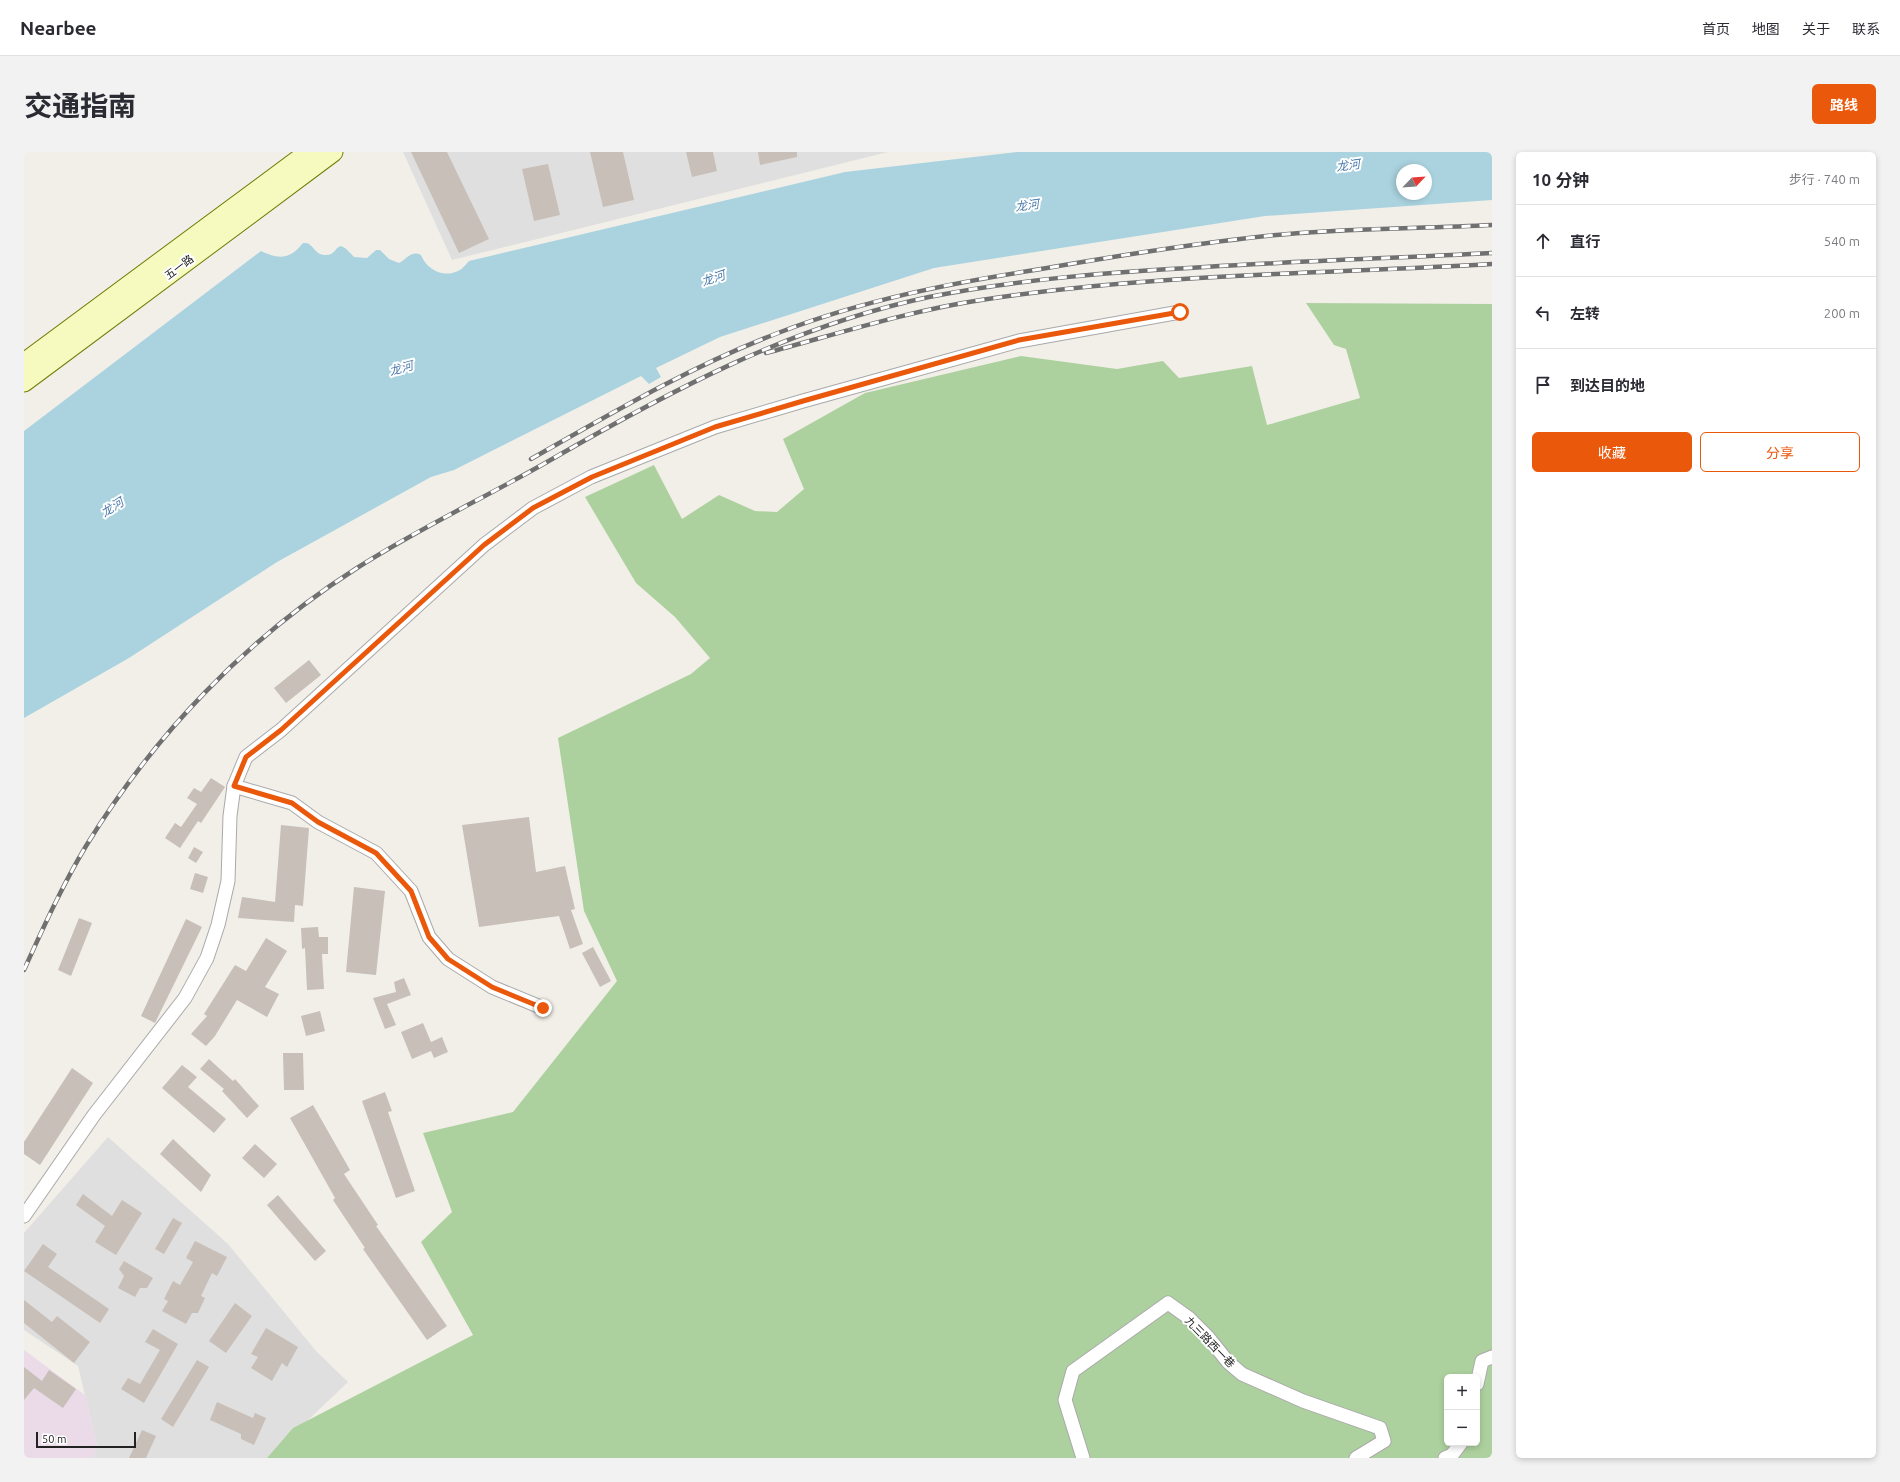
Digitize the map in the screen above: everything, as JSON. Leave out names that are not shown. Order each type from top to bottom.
[{"type":"main road","name":"五一路","points":[[24,363],[309,152]]},
{"type":"main road","name":"五一路","points":[[24,382],[333,152]]},
{"type":"street","points":[[24,1216],[94,1116],[185,998],[207,958],[218,926],[228,881],[230,816],[234,786],[246,757],[281,730],[484,545],[533,508],[592,477],[715,427],[818,396],[1019,340],[1180,312]]},
{"type":"street","points":[[234,786],[292,803],[318,822],[376,853],[411,891],[429,937],[448,959],[492,987],[543,1008]]},
{"type":"street","name":"九三路西一巷","points":[[1084,1458],[1065,1400],[1073,1371],[1168,1303],[1189,1318],[1208,1337],[1228,1362],[1242,1374],[1303,1401],[1380,1428],[1384,1441],[1356,1458]]},
{"type":"street","points":[[1479,1374],[1482,1361],[1492,1357]]},
{"type":"street","points":[[1445,1458],[1452,1455],[1459,1446]]},
{"type":"shaded area","points":[[403,152],[888,152],[452,260]]},
{"type":"shaded area","points":[[108,1137],[228,1244],[316,1351],[348,1382],[268,1458],[93,1458],[97,1446],[78,1366],[24,1330],[24,1233]]},
{"type":"shaded area","points":[[24,1350],[85,1395],[97,1446],[93,1458],[24,1458]]},
{"type":"green space","points":[[1306,303],[1492,304],[1492,1458],[267,1458],[293,1428],[473,1335],[421,1242],[452,1212],[423,1133],[513,1112],[617,981],[584,911],[558,738],[691,674],[710,658],[675,617],[636,583],[585,497],[654,465],[682,519],[719,495],[755,511],[777,512],[804,489],[783,439],[865,393],[1021,356],[1117,369],[1163,361],[1179,378],[1252,366],[1267,425],[1360,398],[1346,349],[1334,345]]},
{"type":"water","name":"龙河","points":[[1017,152],[1492,152],[1492,200],[1265,216],[934,268],[720,337],[656,368],[661,377],[649,384],[641,376],[454,470],[431,477],[277,562],[129,658],[24,718],[24,431],[261,251],[279,257],[289,255],[303,243],[307,243],[317,252],[324,255],[333,253],[340,246],[354,257],[367,258],[376,250],[380,250],[389,259],[399,263],[412,254],[418,254],[421,255],[427,265],[432,269],[437,272],[448,274],[460,270],[469,261],[845,172]]},
{"type":"building","points":[[411,152],[447,152],[489,239],[459,253]]},
{"type":"building","points":[[590,152],[623,152],[634,200],[603,207]]},
{"type":"building","points":[[686,152],[713,152],[717,171],[692,177]]},
{"type":"building","points":[[758,152],[797,152],[797,157],[760,165]]},
{"type":"building","points":[[548,164],[560,215],[534,221],[522,169]]},
{"type":"building","points":[[309,660],[321,675],[286,703],[274,688]]},
{"type":"building","points":[[211,778],[225,787],[201,823],[198,821],[180,848],[165,838],[175,823],[181,827],[197,804],[187,798],[194,788],[201,792]]},
{"type":"building","points":[[529,817],[536,872],[565,866],[575,909],[571,910],[583,944],[570,949],[559,916],[479,927],[462,825]]},
{"type":"building","points":[[281,825],[309,828],[303,906],[295,905],[294,922],[238,918],[242,897],[275,902]]},
{"type":"building","points":[[194,847],[203,852],[196,863],[188,858]]},
{"type":"building","points":[[195,873],[208,877],[203,893],[190,889]]},
{"type":"building","points":[[354,887],[385,891],[376,975],[346,972]]},
{"type":"building","points":[[79,918],[92,923],[71,976],[58,970]]},
{"type":"building","points":[[186,919],[202,927],[155,1023],[141,1016]]},
{"type":"building","points":[[318,927],[319,937],[328,937],[328,954],[322,954],[324,989],[307,990],[305,948],[302,949],[301,928]]},
{"type":"building","points":[[266,938],[287,951],[265,987],[279,994],[267,1017],[237,1000],[215,1036],[206,1046],[191,1034],[207,1016],[204,1014],[235,965],[246,971]]},
{"type":"building","points":[[593,947],[611,981],[600,987],[582,953]]},
{"type":"building","points":[[404,978],[411,995],[387,1004],[396,1025],[385,1029],[373,998],[396,992],[394,982]]},
{"type":"building","points":[[320,1011],[325,1031],[306,1036],[301,1016]]},
{"type":"building","points":[[423,1023],[431,1042],[442,1037],[448,1052],[434,1058],[431,1051],[412,1059],[401,1032]]},
{"type":"building","points":[[283,1053],[303,1053],[304,1090],[284,1090]]},
{"type":"building","points":[[209,1059],[233,1081],[235,1079],[259,1106],[247,1118],[222,1091],[224,1089],[200,1069]]},
{"type":"building","points":[[182,1065],[197,1077],[188,1087],[226,1119],[214,1133],[162,1088]]},
{"type":"building","points":[[72,1068],[93,1083],[40,1165],[24,1154],[24,1142]]},
{"type":"building","points":[[385,1092],[392,1111],[388,1112],[415,1191],[396,1198],[362,1101]]},
{"type":"building","points":[[313,1105],[350,1170],[344,1174],[378,1225],[376,1226],[447,1326],[427,1340],[363,1249],[365,1248],[333,1200],[335,1198],[290,1118]]},
{"type":"building","points":[[173,1139],[211,1175],[201,1192],[160,1154]]},
{"type":"building","points":[[255,1144],[277,1164],[264,1178],[242,1158]]},
{"type":"building","points":[[83,1194],[112,1216],[122,1200],[142,1213],[116,1255],[95,1242],[105,1226],[76,1205]]},
{"type":"building","points":[[278,1195],[326,1251],[315,1261],[267,1205]]},
{"type":"building","points":[[173,1218],[182,1223],[164,1254],[155,1249]]},
{"type":"building","points":[[195,1241],[227,1257],[217,1276],[212,1273],[201,1296],[205,1298],[198,1313],[192,1313],[186,1324],[162,1311],[168,1301],[164,1299],[173,1281],[180,1285],[193,1262],[186,1258]]},
{"type":"building","points":[[43,1244],[57,1254],[48,1267],[109,1309],[100,1323],[24,1271]]},
{"type":"building","points":[[124,1261],[153,1278],[147,1288],[140,1288],[135,1297],[118,1288],[124,1276],[119,1269]]},
{"type":"building","points":[[24,1300],[52,1322],[57,1316],[90,1342],[74,1363],[24,1323]]},
{"type":"building","points":[[235,1303],[252,1316],[226,1353],[209,1341]]},
{"type":"building","points":[[266,1328],[298,1347],[287,1367],[282,1363],[272,1381],[251,1368],[258,1357],[251,1354]]},
{"type":"building","points":[[153,1329],[178,1344],[144,1403],[121,1389],[128,1378],[140,1384],[160,1350],[145,1342]]},
{"type":"building","points":[[197,1360],[209,1367],[173,1427],[161,1419]]},
{"type":"building","points":[[24,1367],[42,1381],[49,1370],[76,1389],[63,1408],[34,1388],[24,1400]]},
{"type":"building","points":[[217,1402],[253,1418],[255,1413],[266,1418],[254,1445],[241,1439],[241,1434],[210,1420]]},
{"type":"building","points":[[142,1430],[156,1436],[146,1458],[129,1458]]},
{"type":"railway","points":[[531,459],[652,391],[714,360],[810,321],[875,302],[974,280],[1097,259],[1238,239],[1322,231],[1492,225]]},
{"type":"railway","points":[[24,970],[69,876],[86,846],[113,805],[173,728],[241,657],[278,625],[317,595],[380,554],[638,411],[732,364],[779,343],[828,325],[878,310],[929,297],[998,285],[1136,271],[1492,253]]},
{"type":"railway","points":[[766,353],[927,310],[981,300],[1044,291],[1236,276],[1492,264]]},
{"type":"route","points":[[543,1008],[492,987],[448,959],[429,937],[411,891],[376,853],[318,822],[292,803],[234,786],[246,757],[281,730],[484,545],[533,508],[592,477],[715,427],[1019,340],[1180,312]]}]
